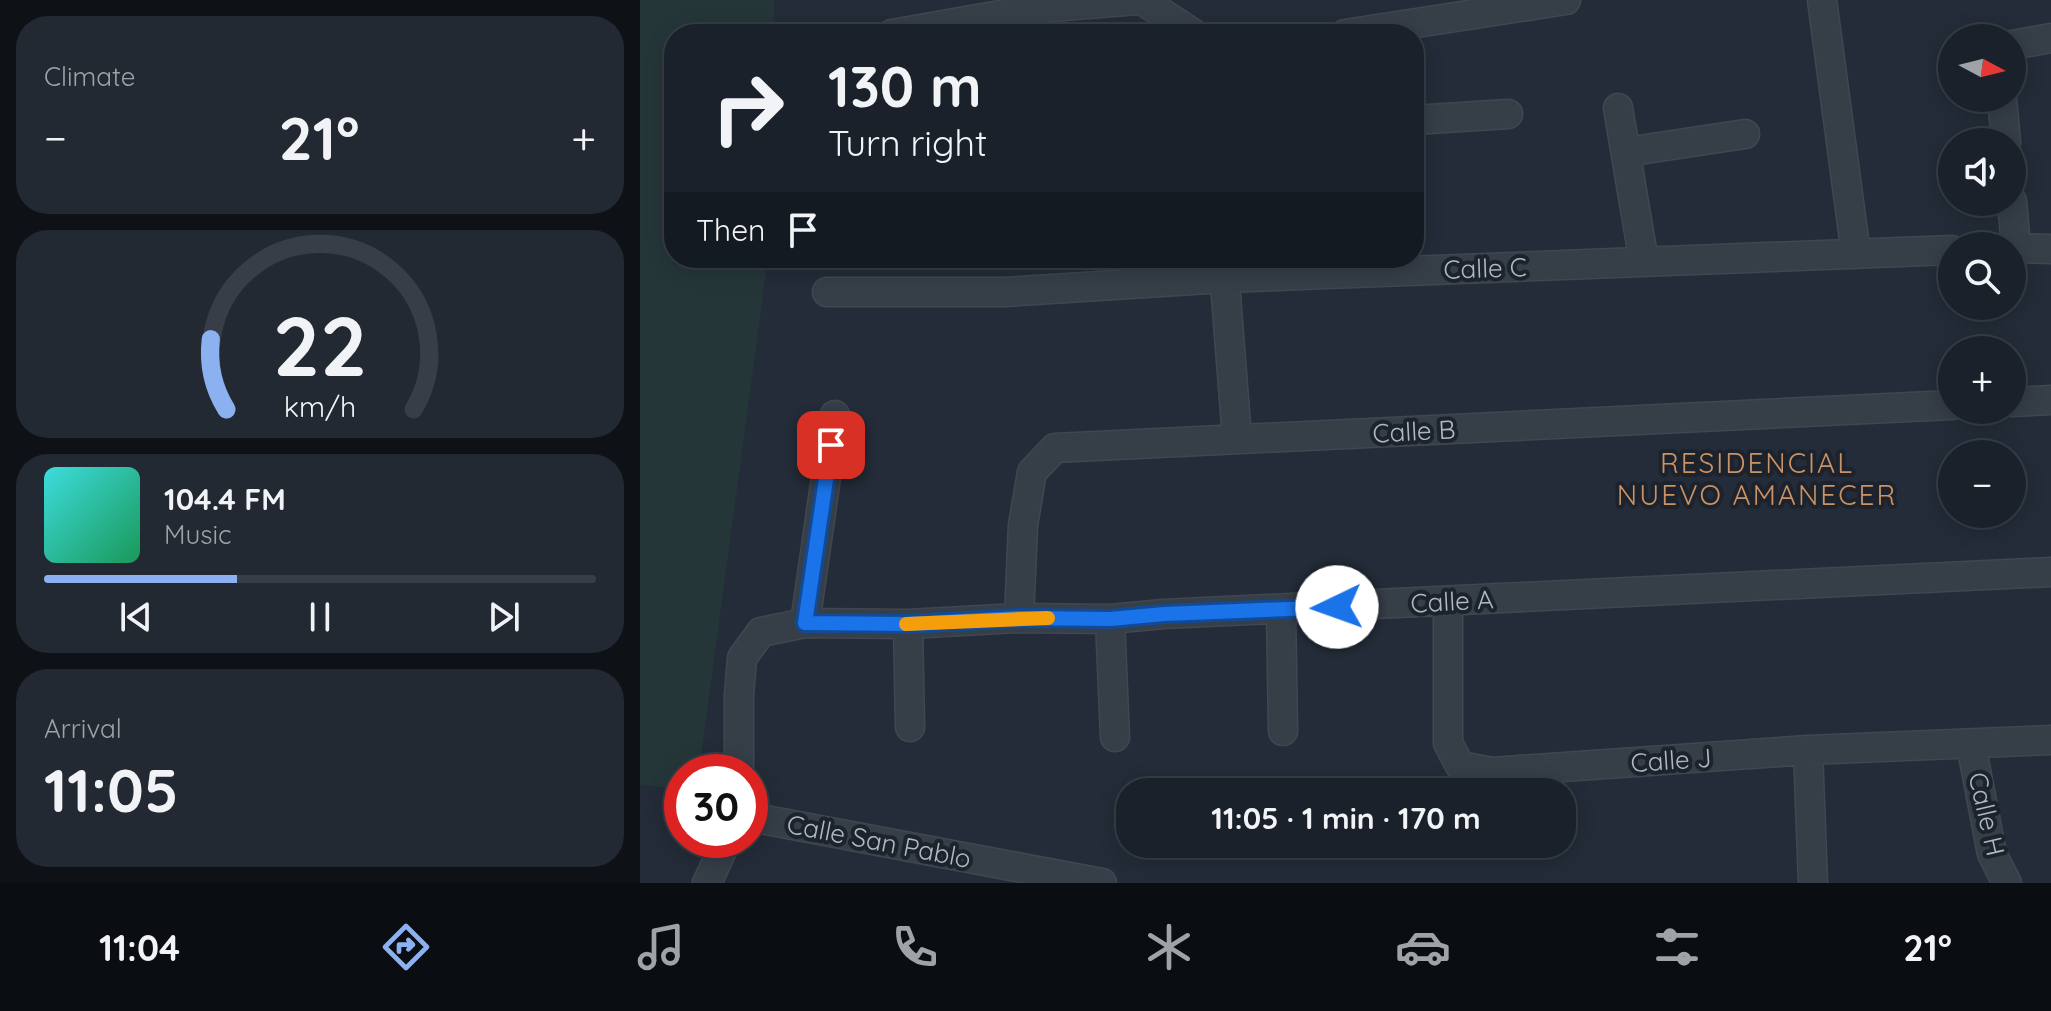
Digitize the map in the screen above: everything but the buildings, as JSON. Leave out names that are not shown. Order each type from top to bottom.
[{"type":"street","points":[[949,24],[1040,8],[1139,0],[1178,24]]},
{"type":"street","points":[[1410,24],[1566,0]]},
{"type":"street","points":[[1822,0],[1856,254]]},
{"type":"street","points":[[2026,42],[2051,38]]},
{"type":"street","points":[[1618,108],[1644,262]]},
{"type":"street","points":[[1424,119],[1508,114]]},
{"type":"street","points":[[1626,152],[1745,134]]},
{"type":"street","points":[[2026,248],[2051,249]]},
{"type":"street","name":"Calle C","points":[[1424,265],[1644,262],[1938,251]]},
{"type":"street","points":[[1224,268],[1237,438]]},
{"type":"street","name":"Calle C","points":[[827,292],[1005,292],[1224,268]]},
{"type":"street","points":[[2026,401],[2051,400]]},
{"type":"street","name":"Calle B","points":[[1019,618],[1023,525],[1032,472],[1055,448],[1938,406]]},
{"type":"street","points":[[805,623],[835,415]]},
{"type":"street","name":"Calle A","points":[[739,754],[742,658],[761,632],[805,623],[1110,619],[2051,572]]},
{"type":"street","name":"Calle J","points":[[1448,601],[1448,743],[1460,766],[1492,772],[1808,750],[2051,740]]},
{"type":"street","points":[[1281,609],[1283,731]]},
{"type":"street","points":[[1110,619],[1115,737]]},
{"type":"street","points":[[908,624],[910,727]]},
{"type":"street","name":"Calle H","points":[[1971,744],[1992,854],[2007,883]]},
{"type":"street","points":[[1808,750],[1813,883]]},
{"type":"street","name":"Calle San Pablo","points":[[768,820],[1102,883]]},
{"type":"street","points":[[707,883],[719,858]]},
{"type":"shaded area","points":[[640,0],[774,0],[774,24],[664,24],[664,268],[767,268],[701,754],[664,754],[664,787],[640,785]]},
{"type":"slow traffic","points":[[906,624],[1048,618]]},
{"type":"district","name":"RESIDENCIAL NUEVO AMANECER","points":[[1757,478]]},
{"type":"route","points":[[831,445],[805,623],[1110,619],[1337,607]]}]
